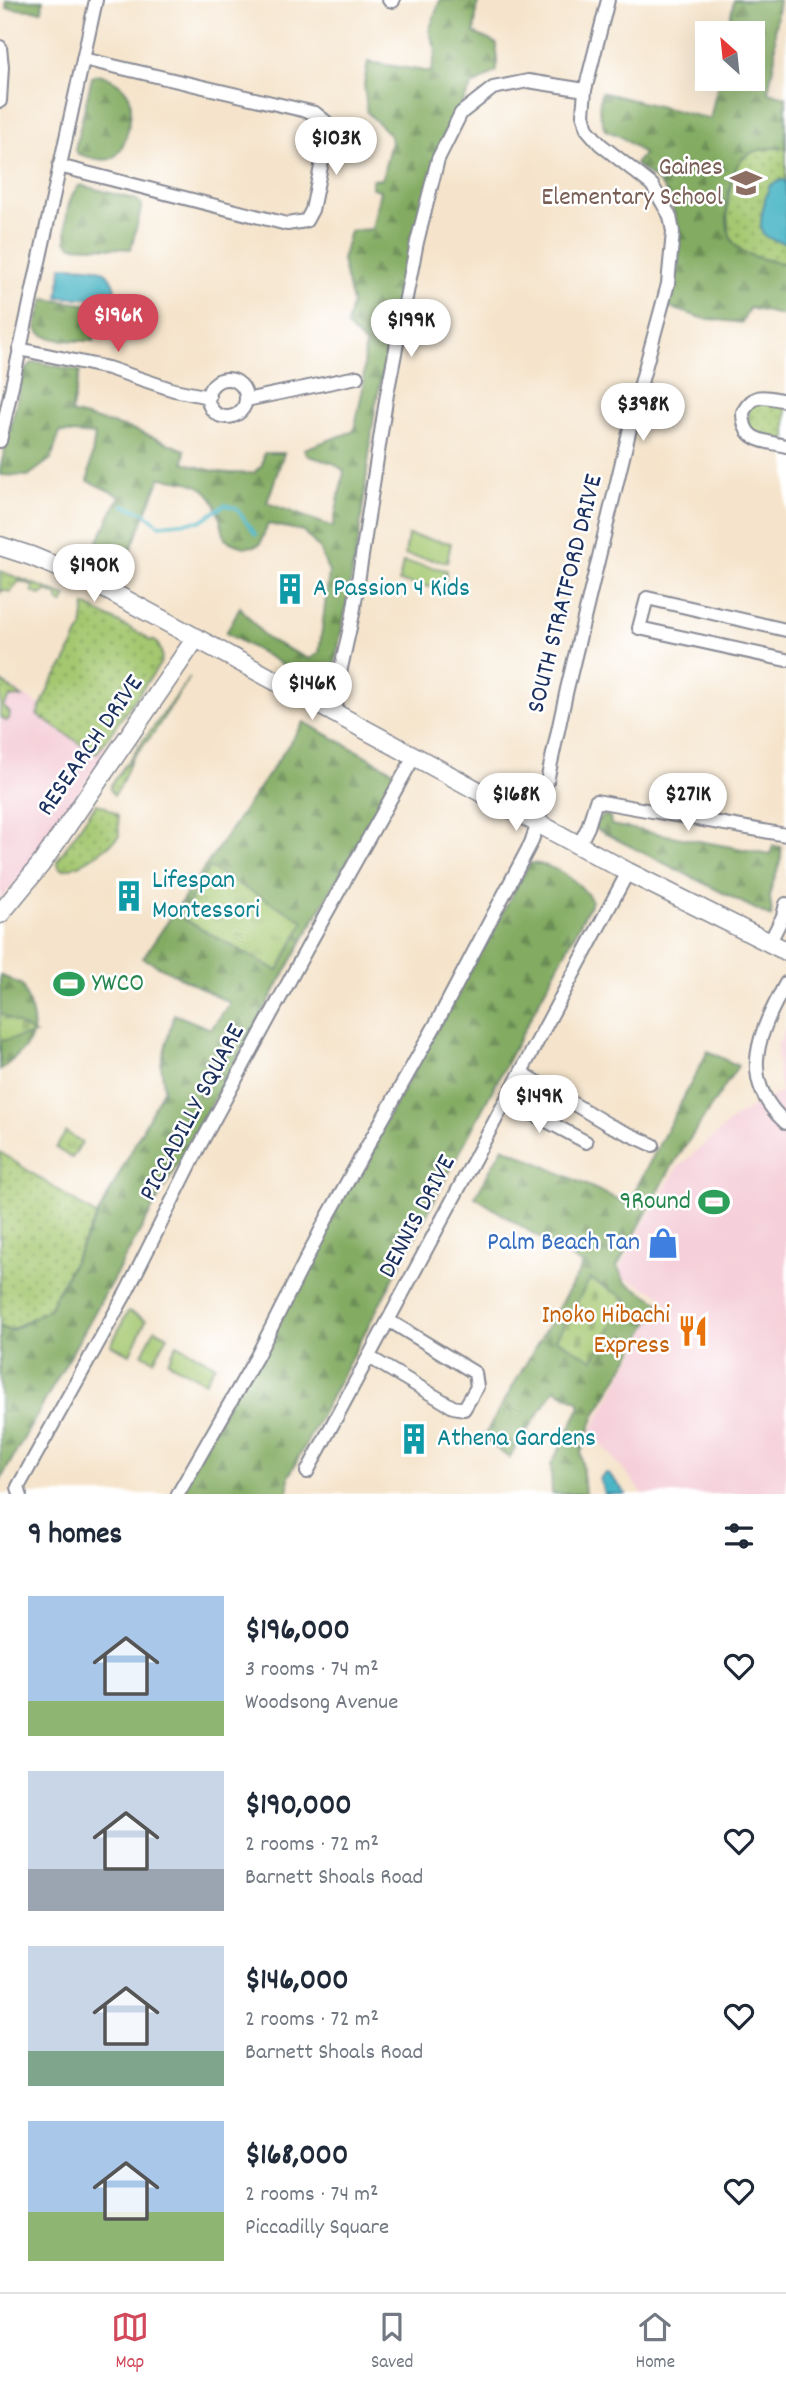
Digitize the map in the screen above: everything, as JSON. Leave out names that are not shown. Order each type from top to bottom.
[{"type":"main road","points":[[0,546],[77,575],[415,755],[628,873],[786,951]]},
{"type":"main road","name":"RESEARCH DRIVE","points":[[0,914],[41,864],[197,638]]},
{"type":"street","points":[[0,441],[96,0]]},
{"type":"street","name":"SOUTH STRATFORD DRIVE","points":[[538,823],[566,689],[640,387],[661,316],[668,284],[673,232],[670,216],[652,185],[600,144],[587,129],[583,114],[585,90],[608,0]]},
{"type":"street","points":[[0,47],[0,102]]},
{"type":"street","points":[[59,166],[287,224],[306,221],[312,210],[329,128],[315,113],[83,60]]},
{"type":"street","points":[[335,713],[387,394],[417,242],[438,159],[461,113],[493,88],[528,81],[585,90]]},
{"type":"street","points":[[19,349],[108,368],[174,390],[209,397]]},
{"type":"street","points":[[246,400],[357,377]]},
{"type":"street","points":[[223,380],[229,380],[243,388],[246,400],[241,412],[229,417],[212,409],[209,397],[213,386],[223,380]]},
{"type":"street","points":[[786,401],[760,397],[749,401],[743,412],[746,430],[753,438],[786,446]]},
{"type":"street","points":[[786,631],[647,598],[639,628],[786,660]]},
{"type":"street","name":"PICCADILLY SQUARE","points":[[20,1494],[18,1487],[127,1290],[199,1147],[415,755]]},
{"type":"street","points":[[579,845],[596,801],[786,835]]},
{"type":"street","points":[[178,1494],[257,1356],[327,1218],[436,1024],[531,843],[538,823]]},
{"type":"street","name":"DENNIS DRIVE","points":[[307,1472],[628,873]]},
{"type":"street","points":[[770,942],[786,904]]},
{"type":"street","points":[[786,983],[765,1022],[757,1054],[758,1072],[765,1095],[786,1123]]},
{"type":"street","points":[[522,1073],[609,1125],[653,1145]]},
{"type":"street","points":[[507,1100],[586,1142]]},
{"type":"street","points":[[369,1357],[453,1407],[464,1409],[477,1387],[475,1373],[388,1320]]},
{"type":"shaded area","points":[[6,684],[109,748],[34,859],[0,901],[0,689]]},
{"type":"shaded area","points":[[786,1027],[786,1494],[643,1494],[591,1431],[652,1321],[668,1306],[661,1295],[623,1277],[621,1268],[677,1168],[738,1115],[782,1091],[778,1078],[777,1046]]},
{"type":"green space","points":[[6,0],[43,0],[42,11],[6,8]]},
{"type":"green space","points":[[440,0],[478,0],[474,33],[497,44],[497,71],[472,86],[445,133],[400,289],[375,408],[359,537],[330,691],[226,633],[240,607],[267,639],[309,659],[319,653],[329,573],[319,548],[303,531],[268,524],[260,544],[251,547],[238,545],[225,539],[217,510],[208,492],[190,483],[160,478],[122,571],[91,555],[120,496],[88,481],[95,435],[60,432],[51,459],[28,476],[0,475],[0,469],[24,372],[32,363],[37,362],[80,371],[71,413],[135,430],[185,450],[184,462],[218,472],[254,473],[262,465],[264,453],[284,453],[267,503],[333,527],[344,471],[333,463],[308,456],[304,449],[354,431],[363,388],[365,344],[347,326],[352,303],[342,260],[350,231],[372,229],[380,190],[372,188],[372,179],[382,179],[391,141],[389,134],[367,112],[364,84],[368,62],[431,72],[436,50],[429,31]]},
{"type":"green space","points":[[734,0],[779,0],[775,57],[768,92],[786,97],[786,148],[764,149],[744,157],[738,164],[730,186],[727,214],[730,237],[735,245],[752,256],[786,264],[786,316],[749,308],[742,323],[702,318],[666,306],[678,264],[680,233],[669,196],[658,182],[635,164],[644,154],[620,136],[605,130],[599,110],[601,92],[710,119],[716,91],[765,91],[765,21],[730,21]]},
{"type":"green space","points":[[99,74],[120,85],[131,102],[125,140],[116,155],[106,160],[78,154],[75,149],[92,77]]},
{"type":"green space","points":[[786,148],[786,264],[756,257],[737,247],[729,233],[727,211],[730,186],[742,158],[759,150]]},
{"type":"green space","points":[[80,185],[137,200],[142,205],[131,249],[72,246],[66,241],[69,204]]},
{"type":"green space","points":[[44,299],[100,306],[94,341],[62,340],[39,332],[37,324]]},
{"type":"green space","points":[[755,402],[786,405],[786,440],[753,432],[748,426],[749,407]]},
{"type":"green space","points":[[408,535],[451,543],[447,562],[405,555]]},
{"type":"green space","points":[[403,562],[447,570],[443,589],[399,582]]},
{"type":"green space","points":[[0,571],[66,596],[62,604],[58,601],[58,596],[47,591],[40,595],[32,591],[33,585],[19,581],[11,592],[2,590],[0,593]]},
{"type":"green space","points":[[85,605],[150,641],[154,640],[162,654],[160,664],[96,754],[37,715],[51,683],[65,663],[82,629]]},
{"type":"green space","points":[[190,677],[153,734],[132,758],[114,795],[110,789],[111,785]]},
{"type":"green space","points":[[0,681],[23,697],[10,697],[3,706],[10,713],[6,721],[0,717]]},
{"type":"green space","points":[[304,722],[399,774],[358,842],[0,1481],[0,1326],[10,1331],[49,1309],[164,1088],[161,1064],[174,1014],[211,1029],[230,1003],[143,958]]},
{"type":"green space","points":[[96,804],[118,815],[119,836],[82,863],[60,869],[57,861]]},
{"type":"green space","points":[[606,815],[610,817],[611,825],[770,854],[773,846],[781,847],[779,865],[770,893],[771,917],[594,828],[598,820]]},
{"type":"green space","points":[[530,863],[548,866],[565,874],[587,893],[592,901],[289,1476],[288,1494],[177,1494]]},
{"type":"green space","points":[[209,868],[304,921],[278,971],[180,917]]},
{"type":"green space","points":[[0,975],[22,985],[32,1013],[33,1033],[23,1050],[0,1070]]},
{"type":"green space","points":[[0,1013],[35,1034],[0,1041]]},
{"type":"green space","points":[[708,1051],[738,1066],[672,1166],[617,1267],[625,1282],[661,1303],[595,1415],[581,1453],[585,1494],[552,1494],[551,1465],[580,1408],[578,1401],[555,1389],[509,1458],[483,1438],[583,1265],[475,1197],[503,1147],[628,1204]]},
{"type":"green space","points":[[66,1132],[82,1142],[72,1158],[56,1148]]},
{"type":"green space","points":[[0,1152],[97,1216],[49,1309],[9,1331],[0,1326]]},
{"type":"green space","points":[[590,1279],[627,1299],[593,1360],[556,1339]]},
{"type":"green space","points":[[128,1311],[146,1320],[130,1354],[111,1345]]},
{"type":"green space","points":[[155,1329],[168,1336],[154,1360],[142,1354]]},
{"type":"green space","points":[[177,1344],[215,1365],[205,1382],[168,1362]]},
{"type":"water","points":[[786,181],[786,243],[766,237],[761,226],[762,211],[770,185]]},
{"type":"water","points":[[62,266],[101,270],[112,280],[115,289],[104,299],[58,297]]},
{"type":"water","points":[[605,1473],[609,1474],[626,1494],[604,1494],[600,1479]]},
{"type":"waterway","points":[[123,505],[145,513],[159,525],[200,521],[225,505],[236,508],[256,535]]},
{"type":"place","name":"Gaines Elementary School","points":[[746,183]]},
{"type":"place","name":"A Passion 4 Kids","points":[[290,589]]},
{"type":"place","name":"Lifespan Montessori","points":[[129,896]]},
{"type":"place","name":"YWCO","points":[[69,984]]},
{"type":"place","name":"9Round","points":[[714,1202]]},
{"type":"place","name":"Palm Beach Tan","points":[[663,1243]]},
{"type":"place","name":"Inoko Hibachi Express","points":[[693,1331]]},
{"type":"place","name":"Athena Gardens","points":[[414,1439]]}]
